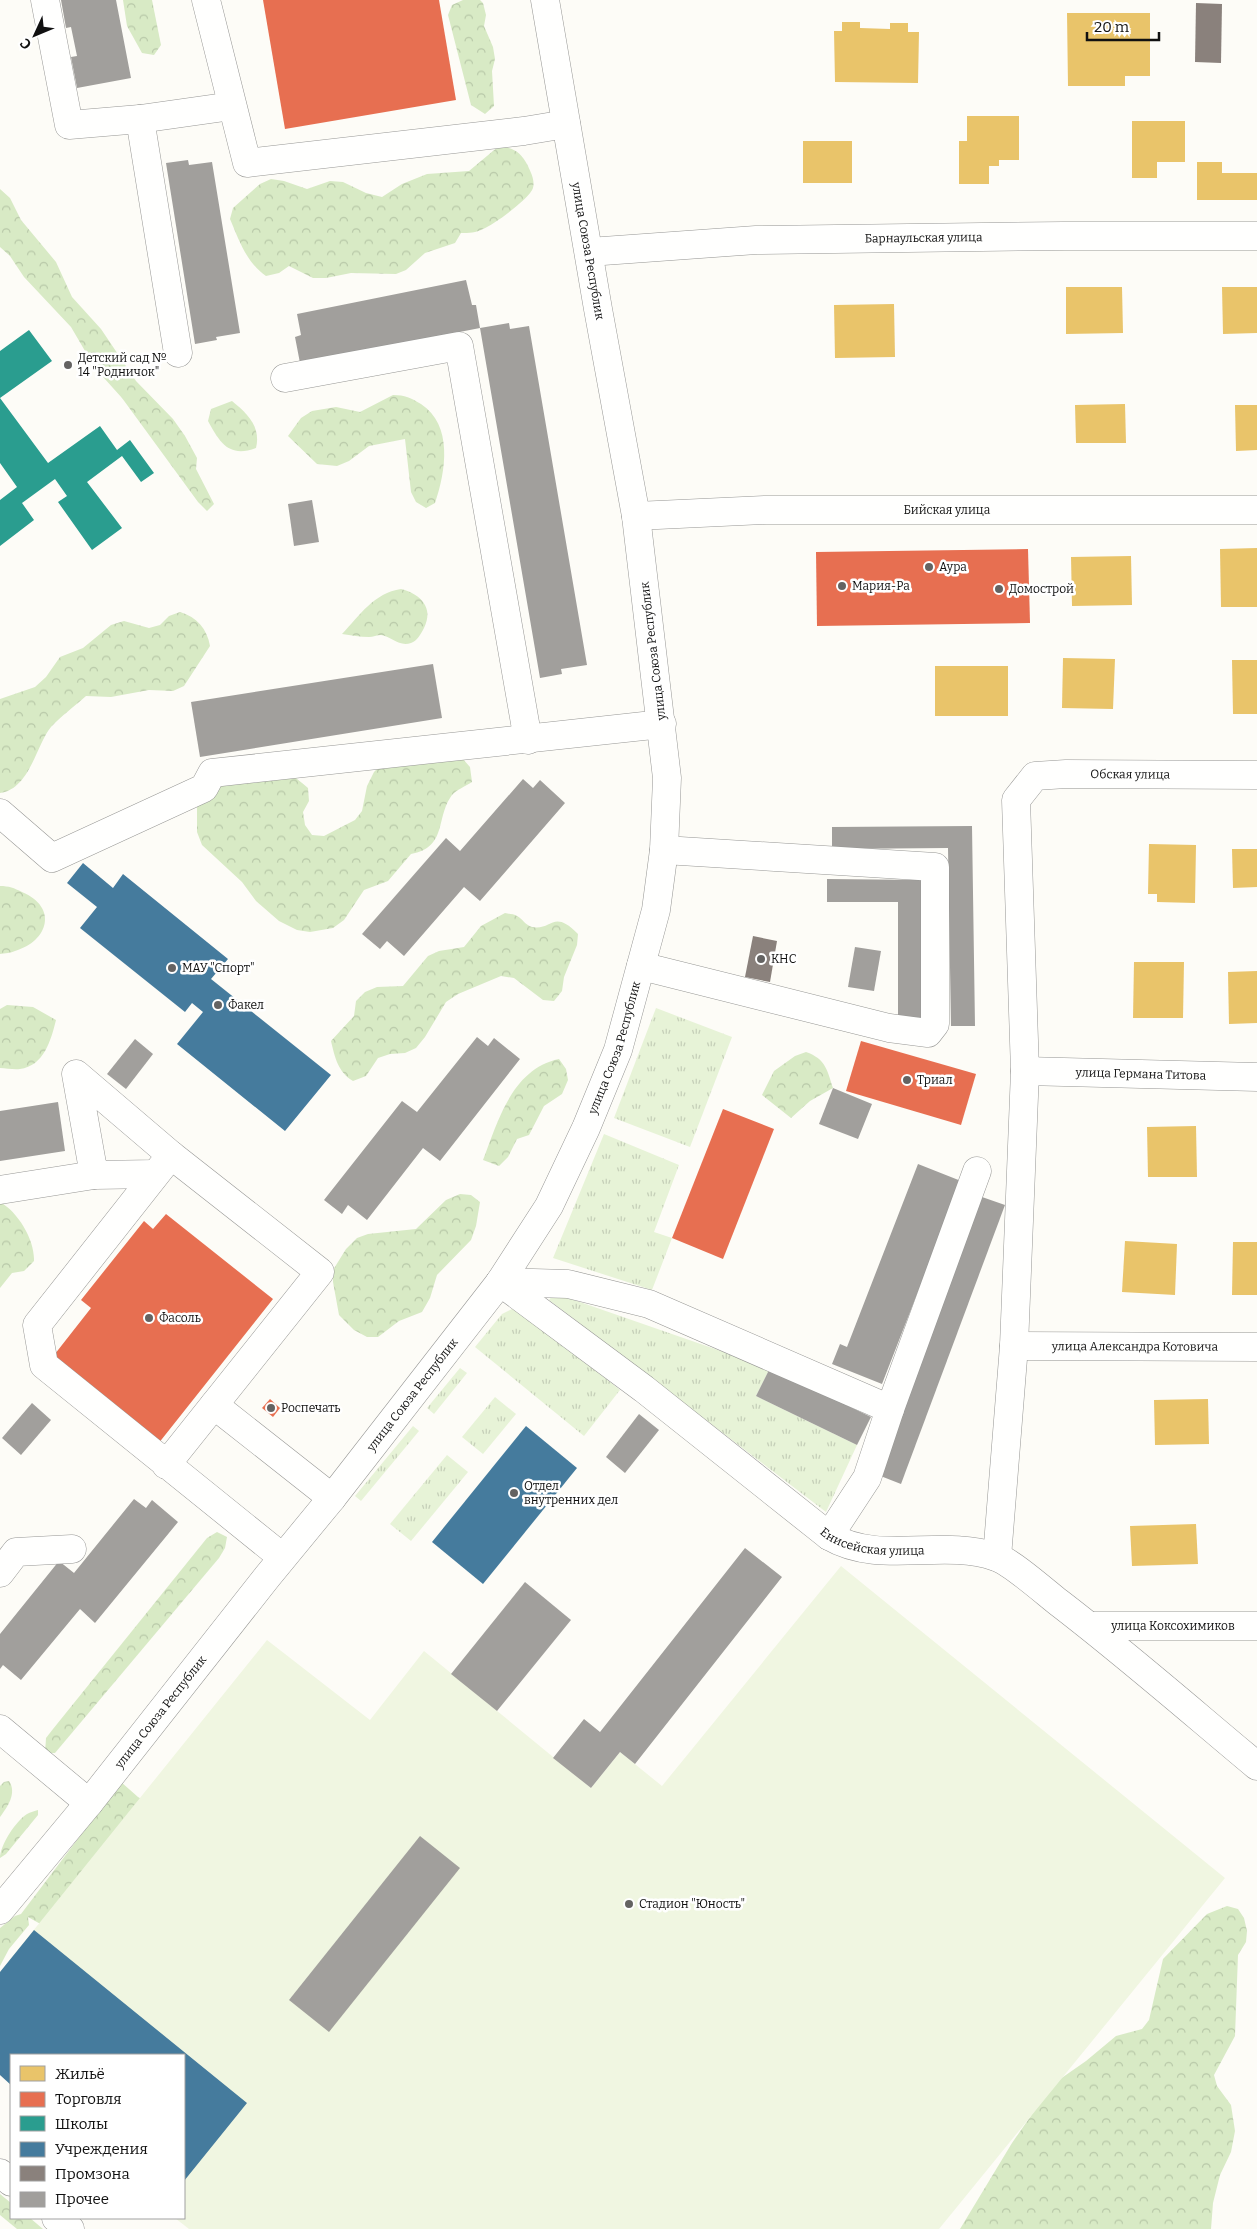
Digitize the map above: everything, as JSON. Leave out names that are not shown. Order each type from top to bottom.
[{"type":"street","points":[[45,0],[69,126],[140,119],[232,106]]},
{"type":"street","points":[[206,0],[247,163],[524,131],[566,124]]},
{"type":"street","name":"улица Союза Республик","points":[[0,1910],[90,1803],[282,1557],[332,1498],[500,1282],[548,1206],[586,1128],[618,1050],[656,910],[664,850],[667,778],[636,516],[545,0]]},
{"type":"street","points":[[140,119],[178,353]]},
{"type":"street","name":"Барнаульская улица","points":[[589,252],[766,240],[1064,236],[1257,236]]},
{"type":"street","points":[[285,378],[459,346],[528,740]]},
{"type":"street","name":"Бийская улица","points":[[636,516],[765,510],[1257,510]]},
{"type":"street","points":[[0,813],[52,858],[204,788],[212,773],[662,724]]},
{"type":"street","name":"Обская улица","points":[[1025,1071],[1016,800],[1034,776],[1066,774],[1257,775]]},
{"type":"street","points":[[641,966],[889,1028],[928,1033],[935,1024],[935,867],[664,850]]},
{"type":"street","points":[[998,1557],[1014,1346],[1025,1071]]},
{"type":"street","name":"улица Германа Титова","points":[[1025,1071],[1257,1077]]},
{"type":"street","points":[[94,1175],[76,1074],[163,1164],[320,1272],[166,1465]]},
{"type":"street","points":[[0,1190],[163,1164]]},
{"type":"street","points":[[163,1164],[37,1325],[44,1365],[282,1557]]},
{"type":"street","points":[[828,1536],[867,1478],[890,1409],[977,1171]]},
{"type":"street","points":[[500,1282],[568,1284],[648,1304],[890,1409]]},
{"type":"street","name":"Енисейская улица","points":[[500,1282],[644,1389],[828,1536],[852,1547],[878,1551],[960,1550],[998,1557],[1091,1626],[1257,1766]]},
{"type":"street","name":"улица Александра Котовича","points":[[1014,1346],[1257,1347]]},
{"type":"street","points":[[214,1405],[332,1498]]},
{"type":"street","points":[[0,1573],[16,1552],[72,1549]]},
{"type":"street","name":"улица Коксохимиков","points":[[1091,1626],[1257,1626]]},
{"type":"street","points":[[0,1729],[90,1803]]},
{"type":"street","points":[[0,2173],[10,2181]]},
{"type":"street","points":[[57,2219],[70,2229]]},
{"type":"green space","points":[[123,0],[152,0],[161,45],[154,55],[142,53],[127,26]]},
{"type":"green space","points":[[463,0],[480,0],[483,3],[486,15],[484,26],[493,47],[495,59],[492,71],[494,106],[485,114],[471,105],[448,15],[452,5]]},
{"type":"green space","points":[[499,146],[509,148],[520,154],[525,161],[533,179],[533,188],[530,192],[503,217],[475,232],[461,233],[455,243],[425,253],[406,270],[396,274],[351,273],[326,278],[313,278],[289,266],[279,273],[266,276],[248,257],[230,219],[233,208],[260,184],[271,179],[284,181],[307,189],[330,181],[343,182],[366,193],[382,197],[402,184],[427,174],[469,171]]},
{"type":"green space","points":[[0,189],[10,198],[21,220],[56,262],[72,297],[101,329],[136,381],[173,419],[185,436],[197,458],[196,469],[214,504],[207,511],[198,502],[122,398],[95,368],[71,327],[24,277],[10,256],[0,247]]},
{"type":"green space","points":[[393,395],[408,397],[421,404],[431,413],[438,424],[442,436],[444,463],[442,477],[435,503],[426,508],[416,502],[411,492],[405,439],[369,446],[349,461],[337,466],[317,464],[288,436],[301,418],[312,411],[336,407],[360,412]]},
{"type":"green space","points":[[232,401],[248,416],[255,427],[257,434],[256,448],[247,451],[232,450],[221,442],[208,421],[211,409]]},
{"type":"green space","points":[[401,589],[420,598],[426,608],[427,621],[422,633],[415,641],[403,644],[381,635],[369,637],[342,634],[361,612],[375,600],[391,591]]},
{"type":"green space","points":[[180,612],[200,624],[209,640],[210,646],[184,686],[173,691],[149,690],[111,697],[86,696],[51,727],[19,784],[10,790],[0,793],[0,699],[35,687],[46,677],[60,657],[83,648],[111,625],[124,621],[149,628],[160,625],[169,616]]},
{"type":"green space","points":[[462,758],[470,767],[472,782],[452,795],[447,804],[436,838],[431,845],[411,854],[388,881],[364,890],[344,920],[333,928],[310,932],[297,930],[279,921],[256,901],[242,882],[202,845],[197,832],[197,803],[224,773],[256,783],[278,772],[288,773],[293,776],[308,788],[309,801],[303,812],[305,825],[312,835],[324,836],[355,820],[362,811],[367,786],[374,772],[382,764]]},
{"type":"green space","points":[[0,886],[14,888],[33,898],[41,906],[45,915],[45,923],[42,932],[36,940],[13,952],[0,954]]},
{"type":"green space","points":[[505,913],[516,915],[532,927],[544,926],[558,921],[563,922],[578,934],[577,945],[564,977],[562,991],[554,1001],[543,1000],[514,978],[501,976],[458,994],[446,1002],[425,1037],[416,1048],[405,1053],[390,1054],[378,1058],[366,1076],[353,1081],[348,1077],[338,1064],[331,1041],[354,1016],[356,1001],[365,992],[377,987],[403,986],[428,956],[439,951],[464,947],[481,926]]},
{"type":"green space","points":[[7,1005],[33,1007],[56,1020],[52,1036],[45,1051],[35,1063],[28,1067],[18,1069],[0,1068],[0,1009]]},
{"type":"green space","points":[[656,1008],[732,1037],[690,1147],[614,1118]]},
{"type":"green space","points":[[806,1052],[818,1058],[825,1066],[833,1088],[810,1101],[791,1118],[762,1095],[774,1071],[795,1056]]},
{"type":"green space","points":[[559,1059],[566,1069],[568,1080],[562,1094],[544,1106],[529,1135],[517,1139],[508,1157],[499,1166],[483,1160],[501,1114],[518,1085],[529,1074],[543,1065]]},
{"type":"green space","points":[[604,1134],[679,1165],[654,1232],[672,1238],[652,1290],[553,1258]]},
{"type":"green space","points":[[460,1194],[471,1195],[480,1202],[476,1226],[471,1240],[437,1275],[430,1298],[422,1312],[399,1321],[378,1337],[367,1337],[354,1330],[339,1315],[333,1282],[333,1270],[346,1249],[357,1238],[368,1234],[416,1229],[446,1200]]},
{"type":"green space","points":[[0,1202],[13,1212],[24,1227],[32,1244],[34,1261],[24,1271],[12,1273],[0,1288]]},
{"type":"green space","points":[[554,1293],[770,1368],[756,1396],[857,1445],[826,1512],[549,1300]]},
{"type":"green space","points":[[512,1309],[523,1311],[620,1390],[584,1436],[475,1347],[502,1314]]},
{"type":"green space","points":[[460,1368],[467,1373],[434,1414],[427,1408]]},
{"type":"green space","points":[[495,1397],[516,1414],[483,1454],[462,1437]]},
{"type":"green space","points":[[413,1426],[419,1431],[361,1501],[355,1496]]},
{"type":"green space","points":[[447,1455],[468,1472],[411,1541],[390,1524]]},
{"type":"green space","points":[[217,1532],[227,1537],[225,1548],[219,1558],[55,1753],[45,1753],[46,1738],[53,1729],[207,1538]]},
{"type":"green space","name":"Стадион \"Юность\"","points":[[841,1566],[1225,1878],[939,2229],[189,2229],[176,2219],[185,2219],[185,2054],[10,2054],[10,2084],[0,2075],[0,1972],[267,1640],[370,1720],[424,1651],[591,1788],[620,1752],[662,1786]]},
{"type":"green space","points":[[9,1781],[12,1795],[0,1817],[0,1786],[4,1782]]},
{"type":"green space","points":[[121,1782],[138,1797],[159,1809],[44,1926],[28,1917],[29,1925],[9,1949],[0,1966],[0,1928],[15,1916],[21,1914]]},
{"type":"green space","points":[[38,1810],[38,1815],[6,1854],[0,1858],[6,1840],[14,1828],[27,1814]]},
{"type":"green space","points":[[1227,1906],[1238,1909],[1244,1918],[1247,1931],[1246,1942],[1238,1955],[1235,2036],[1214,2075],[1217,2086],[1231,2105],[1235,2131],[1231,2152],[1220,2175],[1213,2203],[1211,2229],[960,2229],[1012,2143],[1053,2084],[1086,2061],[1116,2036],[1142,2029],[1149,2020],[1163,1959],[1207,1914]]},
{"type":"green space","points":[[0,2194],[10,2202],[10,2219],[31,2219],[43,2229],[17,2229],[0,2215]]},
{"type":"building: Жильё","points":[[1067,13],[1150,13],[1150,76],[1125,76],[1125,86],[1068,86]]},
{"type":"building: Жильё","points":[[842,22],[860,22],[860,28],[890,29],[890,23],[908,23],[908,32],[919,32],[918,83],[835,82],[834,31],[842,31]]},
{"type":"building: Жильё","points":[[967,116],[1019,116],[1019,160],[999,160],[999,166],[989,166],[989,184],[959,184],[959,141],[967,141]]},
{"type":"building: Жильё","points":[[1132,121],[1185,121],[1185,162],[1157,162],[1157,178],[1132,178]]},
{"type":"building: Жильё","points":[[803,141],[852,141],[852,183],[803,183]]},
{"type":"building: Жильё","points":[[1197,162],[1222,162],[1222,173],[1257,173],[1257,200],[1197,200]]},
{"type":"building: Жильё","points":[[1066,287],[1122,287],[1123,333],[1066,334]]},
{"type":"building: Жильё","points":[[1222,287],[1257,287],[1257,333],[1223,334]]},
{"type":"building: Жильё","points":[[894,304],[895,357],[835,358],[834,305]]},
{"type":"building: Жильё","points":[[1125,404],[1126,443],[1076,443],[1075,405]]},
{"type":"building: Жильё","points":[[1235,405],[1257,405],[1257,450],[1236,451]]},
{"type":"building: Жильё","points":[[1257,548],[1257,607],[1221,607],[1220,549]]},
{"type":"building: Жильё","points":[[1131,556],[1132,605],[1072,606],[1071,557]]},
{"type":"building: Жильё","points":[[1063,658],[1115,659],[1113,709],[1062,708]]},
{"type":"building: Жильё","points":[[1232,660],[1257,660],[1257,714],[1233,714]]},
{"type":"building: Жильё","points":[[935,666],[1008,666],[1008,716],[935,716]]},
{"type":"building: Жильё","points":[[1149,844],[1196,845],[1195,903],[1157,902],[1157,894],[1148,894]]},
{"type":"building: Жильё","points":[[1232,849],[1257,849],[1257,887],[1233,888]]},
{"type":"building: Жильё","points":[[1134,962],[1184,962],[1183,1018],[1133,1018]]},
{"type":"building: Жильё","points":[[1257,971],[1257,1023],[1229,1024],[1228,972]]},
{"type":"building: Жильё","points":[[1196,1126],[1197,1177],[1148,1177],[1147,1127]]},
{"type":"building: Жильё","points":[[1125,1241],[1177,1244],[1175,1295],[1122,1292]]},
{"type":"building: Жильё","points":[[1233,1242],[1257,1242],[1257,1295],[1232,1295]]},
{"type":"building: Жильё","points":[[1208,1399],[1209,1444],[1155,1445],[1154,1400]]},
{"type":"building: Жильё","points":[[1196,1524],[1198,1564],[1132,1566],[1130,1526]]},
{"type":"building: Торговля","points":[[263,0],[439,0],[456,100],[285,129]]},
{"type":"building: Торговля","points":[[1028,549],[1030,623],[817,626],[816,552]]},
{"type":"building: Торговля","points":[[861,1041],[976,1074],[961,1125],[846,1091]]},
{"type":"building: Торговля","points":[[723,1109],[774,1129],[723,1259],[672,1238]]},
{"type":"building: Торговля","points":[[166,1214],[273,1299],[158,1444],[51,1359],[91,1308],[81,1300],[144,1221],[153,1229]]},
{"type":"building: Торговля","name":"Роспечать","points":[[270,1399],[280,1408],[273,1417],[262,1408]]},
{"type":"building: Школы","points":[[29,330],[52,361],[0,398],[0,351]]},
{"type":"building: Школы","points":[[0,398],[48,463],[100,426],[117,450],[130,440],[154,473],[141,482],[122,456],[87,482],[122,528],[92,550],[58,502],[67,496],[55,479],[22,503],[34,520],[0,546],[0,500],[17,487],[0,463]]},
{"type":"building: Учреждения","points":[[83,863],[113,888],[123,874],[228,959],[211,979],[331,1075],[285,1131],[177,1044],[203,1012],[192,1003],[185,1012],[80,928],[97,907],[67,883]]},
{"type":"building: Учреждения","name":"Отдел внутренних дел","points":[[526,1426],[577,1468],[483,1584],[432,1542]]},
{"type":"building: Учреждения","points":[[34,1930],[247,2103],[185,2180],[185,2054],[10,2054],[10,2084],[0,2075],[0,1972]]},
{"type":"building: Промзона","points":[[1196,3],[1222,4],[1221,63],[1195,62]]},
{"type":"building: Промзона","name":"КНС","points":[[753,936],[777,941],[770,982],[745,977]]},
{"type":"building: Прочее","points":[[61,0],[116,0],[131,78],[77,88],[71,57],[77,56],[71,27],[66,28]]},
{"type":"building: Прочее","points":[[188,160],[189,165],[212,162],[240,333],[216,337],[217,340],[195,344],[166,163]]},
{"type":"building: Прочее","points":[[466,280],[472,305],[476,305],[480,328],[300,363],[295,337],[301,335],[297,314]]},
{"type":"building: Прочее","points":[[509,323],[510,329],[529,326],[587,665],[561,669],[562,674],[540,678],[480,328]]},
{"type":"building: Прочее","points":[[312,500],[319,542],[294,546],[288,504]]},
{"type":"building: Прочее","points":[[433,664],[442,718],[200,757],[191,702]]},
{"type":"building: Прочее","points":[[523,779],[533,788],[540,780],[565,803],[480,901],[464,887],[404,956],[387,941],[380,949],[362,934],[446,838],[460,851]]},
{"type":"building: Прочее","points":[[972,826],[975,1026],[951,1026],[948,848],[832,849],[832,827]]},
{"type":"building: Прочее","points":[[827,879],[922,880],[922,1018],[898,1018],[898,902],[827,902]]},
{"type":"building: Прочее","points":[[855,947],[881,951],[874,991],[848,987]]},
{"type":"building: Прочее","points":[[477,1037],[488,1046],[494,1038],[520,1059],[440,1161],[423,1148],[367,1220],[348,1205],[342,1214],[324,1200],[402,1101],[417,1112]]},
{"type":"building: Прочее","points":[[135,1039],[153,1054],[126,1089],[107,1074]]},
{"type":"building: Прочее","points":[[833,1088],[872,1104],[858,1139],[819,1124]]},
{"type":"building: Прочее","points":[[58,1102],[65,1151],[0,1161],[0,1111]]},
{"type":"building: Прочее","points":[[918,1164],[961,1181],[882,1384],[832,1364],[840,1344],[847,1347]]},
{"type":"building: Прочее","points":[[982,1197],[1005,1205],[901,1484],[878,1475]]},
{"type":"building: Прочее","points":[[770,1368],[871,1417],[857,1445],[756,1396]]},
{"type":"building: Прочее","points":[[32,1403],[51,1420],[21,1455],[2,1438]]},
{"type":"building: Прочее","points":[[639,1414],[659,1430],[625,1473],[606,1457]]},
{"type":"building: Прочее","points":[[134,1499],[146,1508],[152,1500],[178,1522],[95,1623],[80,1609],[21,1680],[3,1665],[0,1669],[0,1634],[59,1561],[74,1573]]},
{"type":"building: Прочее","points":[[745,1548],[782,1577],[635,1764],[620,1752],[591,1788],[553,1758],[584,1719],[600,1732]]},
{"type":"building: Прочее","points":[[525,1582],[571,1620],[497,1711],[451,1674]]},
{"type":"building: Прочее","points":[[420,1836],[460,1868],[329,2032],[289,2000]]},
{"type":"place","name":"Детский сад № 14 \"Родничок\"","points":[[68,365]]},
{"type":"place","name":"Аура","points":[[929,567]]},
{"type":"place","name":"Мария-Ра","points":[[842,586]]},
{"type":"place","name":"Домострой","points":[[999,589]]},
{"type":"place","name":"КНС","points":[[761,959]]},
{"type":"place","name":"МАУ \"Спорт\"","points":[[172,968]]},
{"type":"place","name":"Факел","points":[[218,1005]]},
{"type":"place","name":"Триал","points":[[907,1080]]},
{"type":"place","name":"Фасоль","points":[[149,1318]]},
{"type":"place","name":"Роспечать","points":[[271,1408]]},
{"type":"place","name":"Отдел внутренних дел","points":[[514,1493]]},
{"type":"place","name":"Стадион \"Юность\"","points":[[629,1904]]}]
